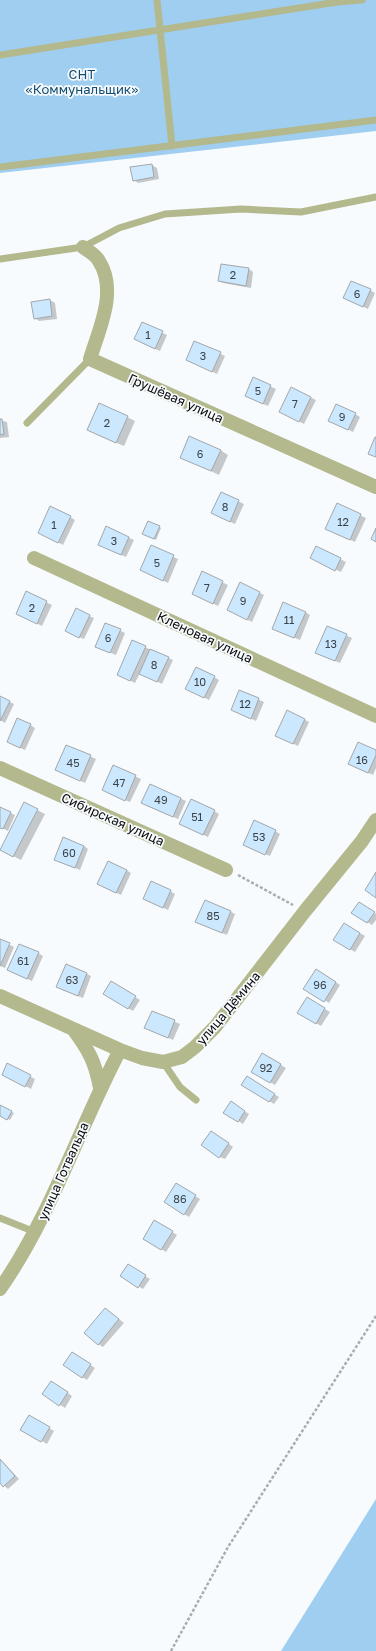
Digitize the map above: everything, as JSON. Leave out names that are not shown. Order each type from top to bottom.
[{"type":"street","points":[[83,247],[99,259],[107,278],[106,305],[90,359]]},
{"type":"street","name":"Грушёвая улица","points":[[90,359],[376,487]]},
{"type":"street","name":"Кленовая улица","points":[[34,558],[376,716]]},
{"type":"street","name":"Сибирская улица","points":[[0,768],[226,870]]},
{"type":"street","name":"улица Дёмина","points":[[0,996],[120,1050],[142,1058],[163,1062],[182,1057],[195,1047],[215,1027],[305,910],[362,841],[376,820]]},
{"type":"street","points":[[72,1028],[89,1050],[96,1067],[100,1088]]},
{"type":"street","name":"улица Готвальда","points":[[0,1289],[35,1232],[100,1088],[120,1050]]},
{"type":"lane","points":[[157,0],[172,146]]},
{"type":"lane","points":[[0,54],[337,2],[362,0]]},
{"type":"lane","points":[[0,168],[376,120]]},
{"type":"lane","points":[[0,259],[83,247],[119,228],[165,214],[241,209],[301,212],[376,197]]},
{"type":"lane","points":[[27,423],[90,359]]},
{"type":"lane","points":[[163,1062],[180,1087],[196,1100]]},
{"type":"lane","points":[[0,1218],[35,1232]]},
{"type":"path","points":[[226,870],[305,910]]},
{"type":"path","points":[[171,1651],[228,1547],[376,1316]]},
{"type":"green space","name":"СНТ «Коммунальщик»","points":[[0,0],[376,0],[376,131],[0,173]]},
{"type":"green space","points":[[376,1499],[376,1651],[281,1651]]},
{"type":"building","points":[[152,164],[154,177],[133,181],[130,167]]},
{"type":"building","points":[[221,264],[249,268],[246,286],[218,281]]},
{"type":"building","points":[[351,281],[371,289],[363,307],[343,298]]},
{"type":"building","points":[[50,299],[52,316],[34,319],[31,302]]},
{"type":"building","points":[[142,322],[163,331],[155,349],[134,339]]},
{"type":"building","points":[[194,341],[221,352],[212,372],[186,360]]},
{"type":"building","points":[[253,377],[271,385],[263,404],[245,396]]},
{"type":"building","points":[[291,387],[311,397],[299,422],[279,412]]},
{"type":"building","points":[[99,403],[128,416],[116,443],[87,430]]},
{"type":"building","points":[[336,404],[356,413],[348,430],[328,421]]},
{"type":"building","points":[[0,419],[2,419],[4,434],[0,435]]},
{"type":"building","points":[[189,436],[221,450],[211,471],[180,458]]},
{"type":"building","points":[[376,437],[376,457],[368,454]]},
{"type":"building","points":[[221,492],[239,500],[230,522],[211,513]]},
{"type":"building","points":[[337,503],[361,514],[350,540],[325,529]]},
{"type":"building","points":[[50,506],[71,516],[58,543],[38,533]]},
{"type":"building","points":[[148,521],[160,526],[154,539],[142,534]]},
{"type":"building","points":[[106,526],[129,537],[121,555],[98,545]]},
{"type":"building","points":[[376,528],[376,542],[371,539]]},
{"type":"building","points":[[151,545],[174,555],[163,581],[140,570]]},
{"type":"building","points":[[316,546],[341,558],[335,571],[310,558]]},
{"type":"building","points":[[202,571],[223,581],[213,604],[192,594]]},
{"type":"building","points":[[240,582],[260,592],[247,620],[227,610]]},
{"type":"building","points":[[26,591],[47,601],[37,624],[16,614]]},
{"type":"building","points":[[283,602],[306,612],[294,638],[272,629]]},
{"type":"building","points":[[76,608],[90,615],[79,638],[65,631]]},
{"type":"building","points":[[105,623],[121,629],[110,653],[95,647]]},
{"type":"building","points":[[327,626],[347,634],[335,661],[315,653]]},
{"type":"building","points":[[132,640],[146,646],[130,681],[117,675]]},
{"type":"building","points":[[150,649],[169,657],[157,682],[139,674]]},
{"type":"building","points":[[196,667],[215,676],[204,698],[185,689]]},
{"type":"building","points":[[239,690],[259,698],[251,719],[231,710]]},
{"type":"building","points":[[0,696],[10,701],[0,721]]},
{"type":"building","points":[[287,710],[305,719],[293,744],[275,736]]},
{"type":"building","points":[[17,718],[31,724],[20,748],[7,742]]},
{"type":"building","points":[[358,742],[376,750],[376,755],[368,773],[348,764]]},
{"type":"building","points":[[66,745],[91,755],[80,781],[55,770]]},
{"type":"building","points":[[113,765],[136,775],[125,801],[102,790]]},
{"type":"building","points":[[150,784],[181,798],[173,817],[141,803]]},
{"type":"building","points":[[191,799],[215,810],[203,835],[179,824]]},
{"type":"building","points":[[24,802],[38,809],[13,857],[0,850]]},
{"type":"building","points":[[0,807],[11,812],[3,829],[0,828]]},
{"type":"building","points":[[254,820],[276,830],[265,855],[243,845]]},
{"type":"building","points":[[63,837],[84,846],[75,868],[54,860]]},
{"type":"building","points":[[108,861],[127,870],[116,893],[97,884]]},
{"type":"building","points":[[376,872],[376,898],[365,890]]},
{"type":"building","points":[[151,881],[171,890],[163,908],[143,899]]},
{"type":"building","points":[[205,900],[231,911],[222,933],[195,922]]},
{"type":"building","points":[[359,902],[375,912],[367,923],[351,913]]},
{"type":"building","points":[[344,923],[360,933],[350,950],[333,940]]},
{"type":"building","points":[[0,939],[10,943],[0,966]]},
{"type":"building","points":[[19,944],[39,952],[27,979],[7,970]]},
{"type":"building","points":[[66,964],[87,973],[78,996],[56,987]]},
{"type":"building","points":[[316,969],[336,982],[324,1002],[303,989]]},
{"type":"building","points":[[111,981],[136,996],[128,1009],[103,994]]},
{"type":"building","points":[[307,997],[325,1008],[316,1024],[297,1013]]},
{"type":"building","points":[[152,1011],[175,1020],[168,1038],[144,1028]]},
{"type":"building","points":[[262,1053],[281,1064],[270,1083],[251,1072]]},
{"type":"building","points":[[7,1063],[31,1075],[25,1087],[2,1075]]},
{"type":"building","points":[[247,1076],[275,1094],[269,1102],[241,1085]]},
{"type":"building","points":[[231,1101],[245,1111],[238,1122],[223,1113]]},
{"type":"building","points":[[0,1105],[12,1111],[7,1120],[0,1116]]},
{"type":"building","points":[[211,1131],[229,1143],[219,1158],[201,1145]]},
{"type":"building","points":[[176,1183],[196,1195],[184,1215],[164,1202]]},
{"type":"building","points":[[154,1220],[173,1231],[161,1250],[143,1239]]},
{"type":"building","points":[[128,1264],[146,1275],[138,1288],[120,1276]]},
{"type":"building","points":[[105,1308],[119,1319],[98,1345],[84,1333]]},
{"type":"building","points":[[72,1352],[91,1364],[82,1378],[63,1365]]},
{"type":"building","points":[[51,1381],[68,1392],[59,1406],[42,1394]]},
{"type":"building","points":[[29,1415],[50,1427],[41,1442],[20,1430]]},
{"type":"building","points":[[0,1459],[15,1476],[3,1487],[0,1483]]}]
